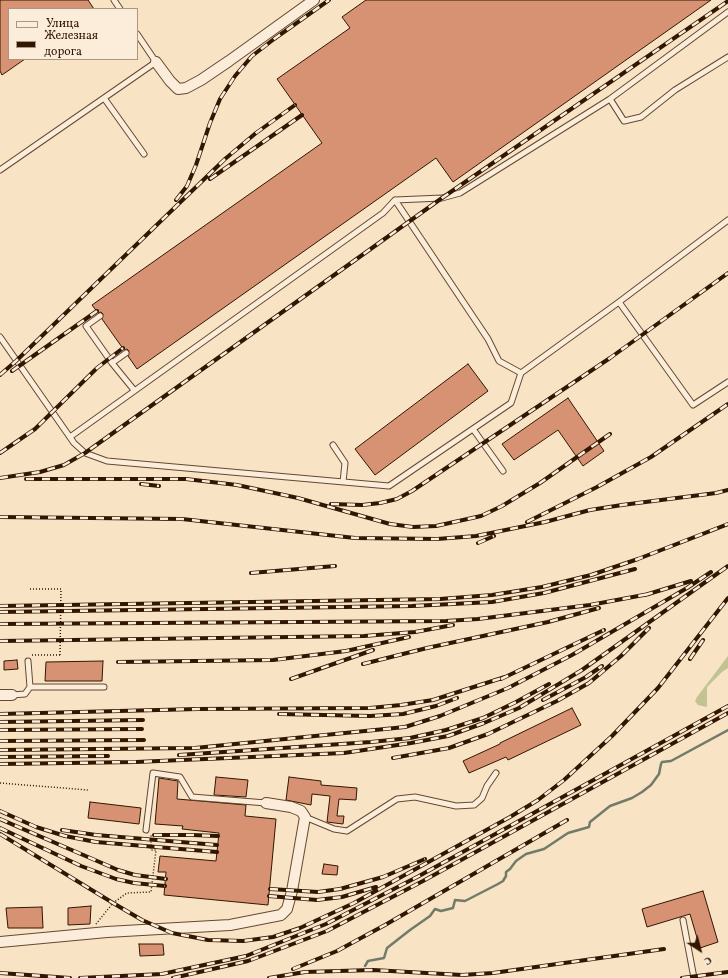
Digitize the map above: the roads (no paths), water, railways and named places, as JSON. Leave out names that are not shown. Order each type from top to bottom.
[{"type":"street","points":[[156,62],[178,89],[186,88],[201,80],[314,0]]},
{"type":"street","points":[[0,695],[12,695]]},
{"type":"street","points":[[0,942],[107,932],[230,925],[281,915],[287,909],[292,891],[305,817],[301,811],[291,807],[266,803]]},
{"type":"lane","points":[[70,437],[383,213],[395,200],[442,198],[460,193],[610,99],[728,12]]},
{"type":"lane","points":[[0,170],[156,62],[138,35]]},
{"type":"lane","points":[[610,99],[624,120],[641,117],[675,90],[728,57]]},
{"type":"lane","points":[[104,98],[144,154]]},
{"type":"lane","points":[[395,200],[488,339],[499,361],[521,373]]},
{"type":"lane","points":[[0,337],[74,443],[85,453],[107,461],[389,486],[511,403],[521,373],[728,220]]},
{"type":"lane","points":[[619,302],[693,405],[728,382]]},
{"type":"lane","points":[[100,316],[86,326],[112,363],[134,390]]},
{"type":"lane","points":[[112,363],[126,353]]},
{"type":"lane","points":[[473,429],[503,471]]},
{"type":"lane","points":[[333,445],[345,463],[343,482]]},
{"type":"lane","points":[[12,695],[25,694],[30,687],[28,658]]},
{"type":"lane","points":[[30,687],[104,687]]},
{"type":"lane","points":[[146,830],[154,773],[180,777],[192,797],[266,803]]},
{"type":"lane","points":[[305,817],[334,829],[347,831],[397,799],[415,797],[456,806],[474,805],[482,798],[487,786],[496,773]]},
{"type":"lane","points":[[683,920],[694,978]]},
{"type":"waterway","points":[[365,966],[368,961],[384,958],[387,948],[430,916],[435,909],[441,911],[453,908],[455,900],[465,901],[503,881],[506,876],[506,872],[516,861],[526,854],[544,849],[568,833],[589,827],[590,822],[610,806],[632,798],[642,792],[651,785],[659,774],[662,762],[671,761],[728,730]]},
{"type":"railway","points":[[176,200],[187,186],[220,99],[235,76],[252,56],[329,0]]},
{"type":"railway","points":[[0,478],[40,472],[64,465],[85,453],[442,198],[728,1]]},
{"type":"railway","points":[[0,375],[225,159],[256,133],[295,105]]},
{"type":"railway","points":[[210,179],[302,115]]},
{"type":"railway","points":[[331,504],[362,505],[380,503],[397,499],[412,491],[610,358],[728,273]]},
{"type":"railway","points":[[12,371],[97,311]]},
{"type":"railway","points":[[0,453],[35,429],[97,368],[123,348]]},
{"type":"railway","points":[[527,522],[597,487],[651,457],[728,404]]},
{"type":"railway","points":[[26,479],[186,479],[237,485],[298,498],[390,524],[413,527],[436,526],[481,516],[502,506],[540,483],[610,434]]},
{"type":"railway","points":[[141,484],[159,486]]},
{"type":"railway","points":[[0,517],[182,519],[355,538],[437,539],[476,536],[545,522],[590,510],[716,493],[728,490]]},
{"type":"railway","points":[[0,606],[440,599],[492,595],[542,587],[591,575],[638,559],[728,524]]},
{"type":"railway","points":[[478,543],[494,536]]},
{"type":"railway","points":[[251,573],[335,566]]},
{"type":"railway","points":[[0,764],[136,762],[344,753],[448,736],[519,708],[582,670],[728,566]]},
{"type":"railway","points":[[0,612],[412,606],[492,602],[544,593],[635,569]]},
{"type":"railway","points":[[0,750],[195,748],[405,727],[440,716],[508,688],[572,655],[687,588],[711,572]]},
{"type":"railway","points":[[645,595],[691,581]]},
{"type":"railway","points":[[0,624],[446,621],[478,619],[590,605],[649,594]]},
{"type":"railway","points":[[0,834],[142,920],[172,933],[208,940],[243,941],[273,937],[300,928],[354,903],[538,800],[564,780],[612,736],[658,688],[728,598]]},
{"type":"railway","points":[[363,664],[427,648],[548,622],[599,608]]},
{"type":"railway","points":[[0,641],[364,636],[415,632],[453,625]]},
{"type":"railway","points":[[393,758],[449,748],[488,734],[557,701],[589,683],[621,656],[649,628]]},
{"type":"railway","points":[[501,679],[604,630]]},
{"type":"railway","points":[[118,662],[273,660],[346,651],[409,637]]},
{"type":"railway","points":[[690,659],[703,640]]},
{"type":"railway","points":[[291,679],[373,650]]},
{"type":"railway","points":[[543,700],[586,677],[602,666]]},
{"type":"railway","points":[[0,714],[198,709],[370,708],[433,700],[505,677]]},
{"type":"railway","points":[[179,755],[410,738],[446,730],[483,718],[549,684]]},
{"type":"railway","points":[[279,714],[370,716],[403,714],[436,706],[457,698]]},
{"type":"railway","points":[[80,978],[162,974],[246,956],[326,924],[419,876],[728,706]]},
{"type":"railway","points":[[173,978],[248,961],[327,931],[423,881],[728,713]]},
{"type":"railway","points":[[0,722],[143,720]]},
{"type":"railway","points":[[0,730],[142,729]]},
{"type":"railway","points":[[0,741],[144,740]]},
{"type":"railway","points":[[0,757],[108,756]]},
{"type":"railway","points":[[0,811],[36,827],[65,836],[96,842],[217,852]]},
{"type":"railway","points":[[0,819],[118,870],[135,875],[166,879]]},
{"type":"railway","points":[[293,969],[337,951],[385,925],[567,820]]},
{"type":"railway","points":[[0,828],[81,866],[116,879],[134,883],[165,886]]},
{"type":"railway","points":[[62,830],[96,835],[217,845]]},
{"type":"railway","points":[[154,835],[218,836]]},
{"type":"railway","points":[[270,889],[318,892],[340,889],[383,877],[425,859]]},
{"type":"railway","points":[[269,896],[317,900],[342,897],[376,887]]},
{"type":"railway","points":[[269,978],[305,972],[373,970],[462,975],[493,973],[664,949]]},
{"type":"railway","points":[[682,978],[728,972]]},
{"type":"railway","points":[[0,973],[70,978]]}]
